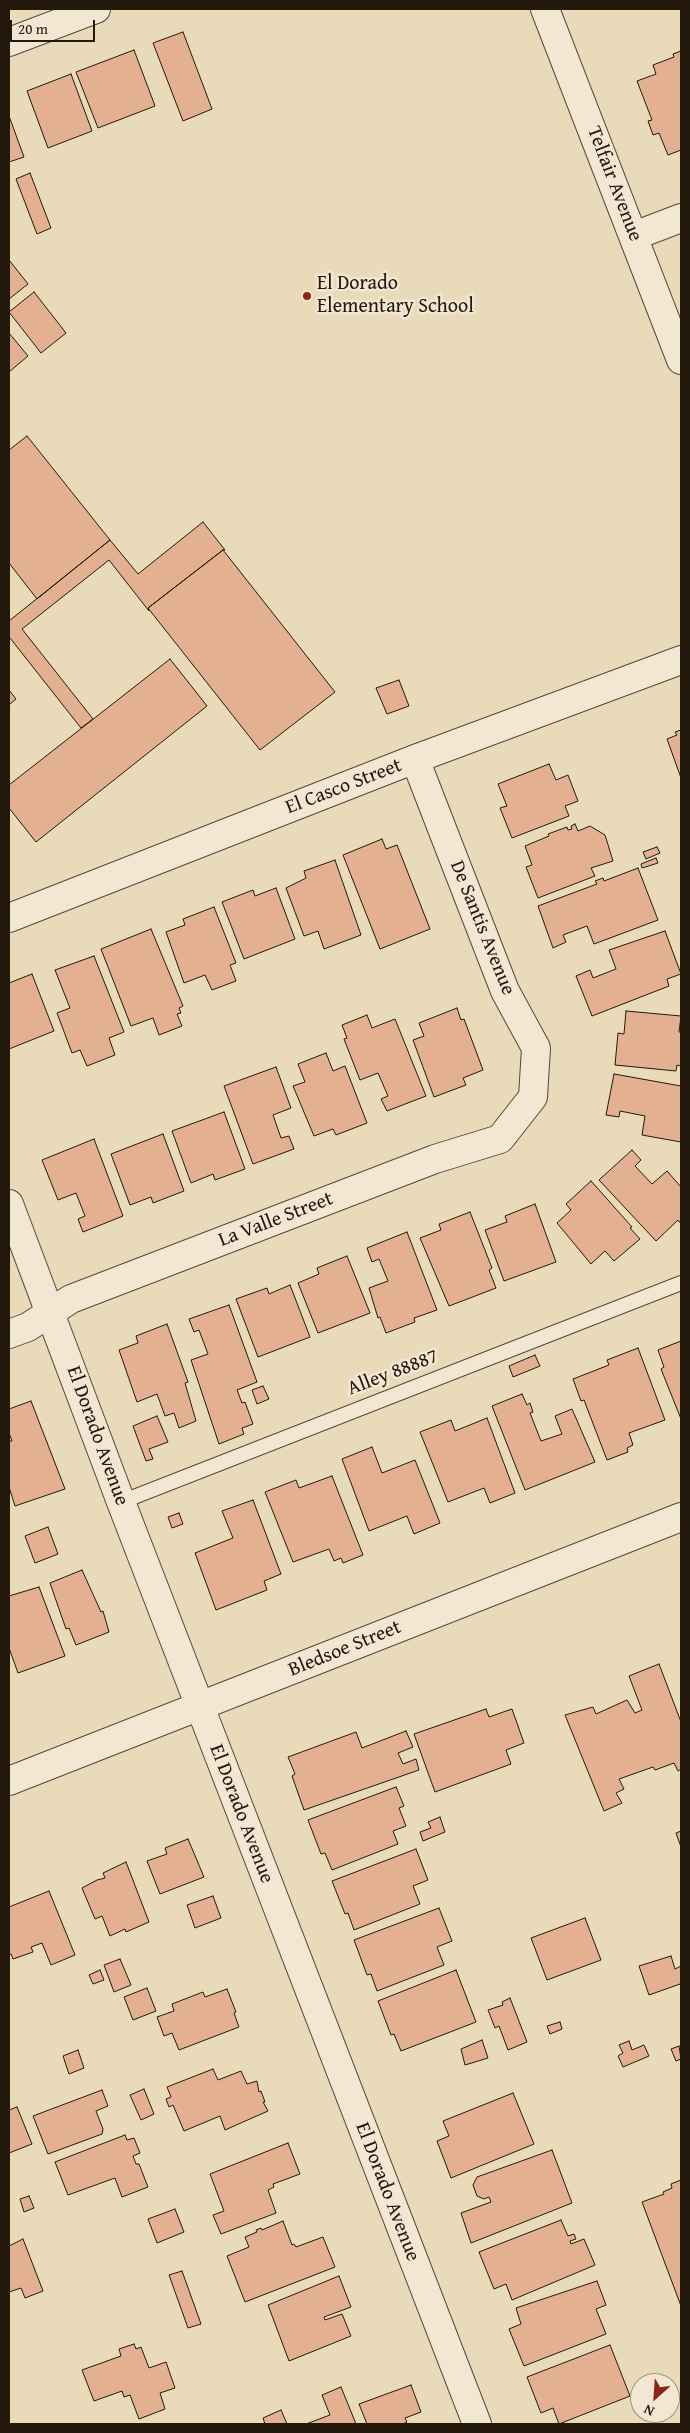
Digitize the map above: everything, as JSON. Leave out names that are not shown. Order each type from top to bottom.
[{"type":"street","points":[[9,42],[96,9]]},
{"type":"street","name":"Telfair Avenue","points":[[544,9],[681,360]]},
{"type":"street","points":[[634,236],[681,218]]},
{"type":"street","name":"El Casco Street","points":[[9,918],[415,760],[681,660]]},
{"type":"street","name":"De Santis Avenue","points":[[415,760],[505,991],[536,1048],[533,1097]]},
{"type":"street","name":"La Valle Street","points":[[9,1334],[28,1327],[71,1299],[435,1159],[500,1139],[533,1097]]},
{"type":"street","name":"El Dorado Avenue","points":[[9,1204],[121,1502],[477,2424]]},
{"type":"street","name":"Bledsoe Street","points":[[9,1781],[681,1517]]},
{"type":"lane","name":"Alley 88887","points":[[121,1502],[681,1283]]},
{"type":"building","points":[[183,32],[212,109],[183,121],[153,43]]},
{"type":"building","points":[[134,50],[155,106],[98,128],[76,72]]},
{"type":"building","points":[[681,51],[681,150],[668,155],[659,133],[653,135],[648,121],[652,120],[637,81],[656,74],[653,65],[674,57],[673,54]]},
{"type":"building","points":[[71,74],[92,131],[48,148],[27,91]]},
{"type":"building","points":[[9,116],[24,157],[9,162]]},
{"type":"building","points":[[30,173],[51,228],[37,234],[16,179]]},
{"type":"building","points":[[9,260],[28,284],[9,299]]},
{"type":"building","points":[[34,292],[66,333],[41,353],[9,312]]},
{"type":"building","points":[[9,333],[28,356],[9,372]]},
{"type":"building","points":[[27,436],[110,540],[37,599],[9,563],[9,450]]},
{"type":"building","points":[[203,522],[225,550],[148,608],[149,611],[109,560],[22,629],[93,719],[81,728],[9,639],[9,621],[110,540],[138,574]]},
{"type":"building","points":[[223,550],[335,692],[260,750],[148,608]]},
{"type":"building","points":[[170,659],[207,706],[36,842],[9,808],[9,785]]},
{"type":"building","points":[[399,680],[409,706],[387,714],[376,688]]},
{"type":"building","points":[[9,690],[16,699],[9,705]]},
{"type":"building","points":[[681,730],[681,778],[667,739],[677,735],[675,732]]},
{"type":"building","points":[[549,764],[556,780],[568,775],[578,801],[565,806],[569,816],[512,838],[500,808],[507,806],[498,784]]},
{"type":"building","points":[[575,824],[578,831],[590,826],[605,835],[613,861],[591,868],[595,876],[538,898],[526,867],[532,865],[525,846],[567,827],[568,830],[572,829],[571,826]]},
{"type":"building","points":[[382,839],[386,849],[397,845],[430,929],[380,949],[343,855]]},
{"type":"building","points":[[657,847],[660,853],[646,859],[643,852]]},
{"type":"building","points":[[656,858],[658,863],[642,868],[641,864]]},
{"type":"building","points":[[335,860],[361,935],[324,949],[318,931],[304,936],[286,888],[306,878],[304,871]]},
{"type":"building","points":[[638,868],[658,920],[594,944],[587,926],[563,935],[566,942],[553,948],[538,906],[597,884],[595,881],[603,878],[604,881]]},
{"type":"building","points":[[276,888],[295,939],[244,959],[222,902],[253,890],[255,896]]},
{"type":"building","points":[[214,907],[236,963],[230,965],[236,981],[212,990],[205,975],[184,983],[166,932],[185,925],[183,919]]},
{"type":"building","points":[[151,929],[183,1006],[179,1008],[181,1013],[177,1014],[182,1026],[159,1035],[153,1018],[131,1026],[101,949]]},
{"type":"building","points":[[665,931],[681,974],[667,979],[669,986],[592,1016],[576,976],[590,970],[593,978],[616,969],[609,950]]},
{"type":"building","points":[[94,956],[124,1032],[109,1038],[115,1055],[87,1066],[80,1050],[72,1053],[57,1013],[70,1008],[55,970]]},
{"type":"building","points":[[32,974],[54,1031],[9,1049],[9,983]]},
{"type":"building","points":[[457,1008],[461,1020],[464,1019],[483,1070],[463,1078],[466,1085],[434,1097],[413,1040],[424,1036],[419,1023]]},
{"type":"building","points":[[626,1011],[681,1016],[679,1032],[681,1032],[681,1066],[677,1065],[676,1071],[615,1065],[618,1033],[624,1034]]},
{"type":"building","points":[[367,1015],[372,1028],[395,1019],[426,1096],[387,1111],[381,1099],[388,1096],[378,1073],[360,1080],[344,1039],[347,1038],[342,1025]]},
{"type":"building","points":[[326,1053],[333,1071],[345,1066],[367,1123],[336,1135],[333,1129],[314,1136],[293,1086],[305,1082],[298,1064]]},
{"type":"building","points":[[276,1067],[291,1108],[273,1115],[281,1138],[289,1136],[294,1149],[253,1164],[224,1086]]},
{"type":"building","points":[[614,1074],[681,1086],[681,1142],[642,1135],[645,1116],[620,1111],[619,1117],[606,1115]]},
{"type":"building","points":[[224,1112],[245,1169],[215,1180],[213,1174],[191,1183],[172,1131]]},
{"type":"building","points":[[163,1134],[184,1191],[153,1203],[151,1197],[130,1205],[111,1154]]},
{"type":"building","points":[[94,1139],[123,1216],[83,1232],[78,1219],[85,1216],[76,1193],[58,1200],[42,1160]]},
{"type":"building","points":[[632,1150],[641,1160],[635,1166],[652,1184],[667,1171],[681,1187],[681,1224],[678,1220],[656,1241],[599,1180]]},
{"type":"building","points":[[591,1181],[632,1227],[630,1228],[640,1239],[614,1261],[605,1251],[591,1264],[557,1223],[571,1210],[566,1204]]},
{"type":"building","points":[[535,1204],[556,1262],[504,1281],[485,1230],[507,1222],[505,1216]]},
{"type":"building","points":[[470,1212],[492,1268],[489,1270],[496,1288],[449,1306],[420,1238],[441,1230],[439,1224]]},
{"type":"building","points":[[407,1232],[437,1310],[414,1318],[415,1322],[386,1333],[380,1317],[378,1318],[369,1288],[388,1281],[379,1259],[372,1262],[367,1248]]},
{"type":"building","points":[[347,1256],[370,1313],[318,1333],[298,1283],[319,1274],[317,1268]]},
{"type":"building","points":[[290,1285],[310,1337],[258,1357],[236,1299],[267,1288],[269,1294]]},
{"type":"building","points":[[229,1305],[257,1382],[237,1390],[242,1403],[245,1402],[253,1424],[242,1428],[244,1434],[219,1444],[191,1360],[208,1354],[199,1330],[194,1332],[189,1319]]},
{"type":"building","points":[[167,1324],[188,1382],[185,1383],[196,1421],[179,1428],[174,1413],[165,1416],[157,1394],[137,1402],[119,1350],[138,1343],[136,1336]]},
{"type":"building","points":[[681,1341],[681,1419],[661,1369],[664,1367],[658,1350]]},
{"type":"building","points":[[638,1348],[665,1420],[629,1433],[633,1445],[627,1448],[628,1452],[607,1460],[584,1400],[581,1401],[573,1379],[609,1365],[607,1360]]},
{"type":"building","points":[[535,1355],[540,1366],[513,1377],[509,1366]]},
{"type":"building","points":[[263,1386],[269,1399],[257,1404],[252,1390]]},
{"type":"building","points":[[522,1394],[527,1405],[530,1403],[533,1412],[530,1413],[541,1441],[562,1434],[555,1416],[572,1409],[595,1462],[525,1490],[492,1406]]},
{"type":"building","points":[[31,1401],[65,1489],[15,1506],[9,1487],[9,1441],[12,1441],[9,1433],[9,1409]]},
{"type":"building","points":[[157,1416],[168,1442],[149,1449],[153,1459],[146,1461],[133,1426]]},
{"type":"building","points":[[487,1418],[515,1493],[490,1503],[484,1488],[448,1502],[420,1432],[451,1420],[455,1431]]},
{"type":"building","points":[[372,1447],[382,1473],[415,1460],[440,1523],[414,1534],[407,1516],[369,1531],[342,1459]]},
{"type":"building","points":[[332,1476],[363,1555],[343,1563],[341,1558],[334,1561],[329,1549],[293,1562],[265,1492],[296,1480],[299,1488]]},
{"type":"building","points":[[253,1500],[281,1574],[264,1581],[267,1590],[216,1610],[195,1553],[233,1538],[222,1511]]},
{"type":"building","points":[[179,1513],[183,1524],[172,1528],[168,1517]]},
{"type":"building","points":[[48,1527],[58,1554],[35,1563],[25,1536]]},
{"type":"building","points":[[82,1570],[101,1612],[103,1611],[109,1632],[76,1645],[69,1628],[66,1629],[50,1583]]},
{"type":"building","points":[[39,1587],[65,1656],[18,1673],[9,1648],[9,1596]]},
{"type":"building","points":[[659,1664],[681,1722],[681,1769],[678,1771],[674,1763],[655,1770],[653,1767],[619,1779],[624,1789],[616,1793],[622,1803],[604,1811],[565,1715],[593,1707],[596,1714],[627,1700],[635,1713],[642,1710],[629,1676]]},
{"type":"building","points":[[486,1709],[489,1717],[512,1709],[524,1743],[506,1750],[511,1764],[435,1792],[414,1734]]},
{"type":"building","points":[[406,1731],[413,1747],[398,1753],[403,1764],[416,1759],[419,1770],[304,1810],[292,1776],[295,1774],[288,1757],[356,1732],[362,1748]]},
{"type":"building","points":[[396,1787],[404,1806],[399,1808],[406,1826],[393,1831],[398,1844],[332,1870],[325,1853],[321,1854],[308,1820]]},
{"type":"building","points":[[440,1817],[445,1832],[423,1841],[420,1832],[431,1828],[428,1822]]},
{"type":"building","points":[[681,1831],[681,1847],[676,1833]]},
{"type":"building","points":[[188,1839],[204,1877],[160,1894],[147,1861],[167,1854],[165,1848]]},
{"type":"building","points":[[416,1849],[428,1880],[413,1886],[420,1904],[354,1930],[348,1913],[345,1914],[332,1881]]},
{"type":"building","points":[[126,1862],[149,1922],[126,1932],[125,1929],[110,1936],[102,1916],[95,1919],[82,1888],[105,1878],[103,1873]]},
{"type":"building","points":[[49,1891],[75,1955],[51,1965],[42,1943],[31,1947],[33,1952],[13,1959],[11,1954],[9,1955],[9,1907]]},
{"type":"building","points":[[213,1896],[221,1918],[195,1928],[187,1905]]},
{"type":"building","points":[[439,1908],[452,1941],[437,1947],[444,1965],[377,1991],[371,1974],[367,1975],[354,1940]]},
{"type":"building","points":[[585,1918],[601,1960],[547,1980],[531,1938]]},
{"type":"building","points":[[671,1956],[675,1969],[681,1966],[681,1987],[680,1984],[649,1995],[639,1966]]},
{"type":"building","points":[[120,1959],[131,1985],[114,1992],[104,1965]]},
{"type":"building","points":[[100,1970],[104,1980],[93,1984],[89,1975]]},
{"type":"building","points":[[456,1970],[476,2022],[401,2051],[394,2034],[391,2035],[378,2001]]},
{"type":"building","points":[[147,1988],[156,2011],[133,2020],[124,1997]]},
{"type":"building","points":[[227,1989],[236,2012],[234,2013],[239,2027],[179,2050],[172,2033],[164,2036],[157,2017],[174,2011],[172,2004],[203,1992],[205,1997]]},
{"type":"building","points":[[510,1998],[527,2042],[508,2050],[499,2026],[495,2028],[488,2010],[503,2005],[502,2002]]},
{"type":"building","points":[[560,2022],[562,2029],[550,2034],[547,2026]]},
{"type":"building","points":[[482,2040],[488,2058],[465,2065],[461,2049]]},
{"type":"building","points":[[629,2041],[632,2050],[644,2045],[649,2056],[623,2067],[618,2056],[623,2053],[619,2045]]},
{"type":"building","points":[[679,2046],[681,2059],[676,2061],[671,2049]]},
{"type":"building","points":[[78,2050],[84,2068],[69,2074],[63,2056]]},
{"type":"building","points":[[213,2069],[218,2080],[241,2071],[247,2084],[257,2081],[259,2092],[261,2091],[265,2102],[263,2102],[268,2111],[225,2130],[220,2116],[184,2131],[173,2105],[169,2107],[166,2099],[171,2097],[167,2087]]},
{"type":"building","points":[[144,2089],[154,2114],[141,2120],[130,2095]]},
{"type":"building","points":[[102,2090],[108,2106],[96,2111],[103,2129],[102,2134],[48,2154],[33,2116]]},
{"type":"building","points":[[513,2093],[534,2144],[451,2178],[437,2141],[449,2136],[443,2121]]},
{"type":"building","points":[[17,2107],[32,2144],[9,2153],[9,2110]]},
{"type":"building","points":[[125,2135],[127,2140],[134,2138],[140,2153],[133,2156],[136,2164],[139,2164],[148,2187],[122,2197],[115,2178],[68,2195],[55,2162]]},
{"type":"building","points":[[288,2143],[300,2174],[273,2184],[274,2187],[268,2190],[276,2213],[221,2234],[213,2215],[224,2211],[210,2174]]},
{"type":"building","points":[[552,2150],[572,2203],[471,2243],[461,2213],[491,2202],[489,2197],[484,2199],[477,2196],[473,2185],[477,2177]]},
{"type":"building","points":[[681,2180],[681,2306],[642,2202],[664,2194],[663,2192],[672,2188],[671,2184]]},
{"type":"building","points":[[29,2196],[34,2208],[24,2212],[20,2199]]},
{"type":"building","points":[[175,2209],[184,2232],[157,2243],[148,2219]]},
{"type":"building","points":[[561,2220],[568,2236],[574,2234],[576,2239],[570,2241],[571,2244],[584,2239],[595,2265],[512,2300],[506,2284],[494,2289],[479,2252]]},
{"type":"building","points":[[283,2221],[292,2245],[294,2244],[296,2247],[323,2237],[335,2267],[245,2302],[227,2256],[249,2247],[245,2237],[257,2232],[256,2230],[261,2228],[262,2230]]},
{"type":"building","points":[[23,2239],[43,2291],[25,2298],[21,2288],[9,2292],[9,2246]]},
{"type":"building","points":[[182,2271],[201,2324],[188,2328],[169,2275]]},
{"type":"building","points":[[339,2276],[351,2307],[324,2317],[325,2320],[342,2314],[351,2336],[289,2361],[268,2305]]},
{"type":"building","points":[[597,2281],[606,2305],[596,2309],[606,2334],[524,2366],[509,2329],[521,2324],[516,2308]]},
{"type":"building","points":[[134,2344],[136,2349],[141,2347],[149,2368],[166,2362],[175,2388],[160,2393],[165,2409],[139,2419],[130,2395],[124,2397],[122,2391],[94,2401],[82,2370],[121,2356],[119,2349]]},
{"type":"building","points":[[610,2345],[630,2396],[559,2424],[553,2408],[541,2413],[527,2377]]},
{"type":"building","points":[[411,2385],[421,2412],[405,2418],[407,2422],[403,2424],[367,2424],[359,2404]]},
{"type":"building","points":[[341,2387],[356,2424],[306,2424],[330,2415],[322,2395]]},
{"type":"building","points":[[281,2410],[287,2424],[265,2424],[263,2418]]},
{"type":"place","name":"El Dorado Elementary School","points":[[307,296]]}]
